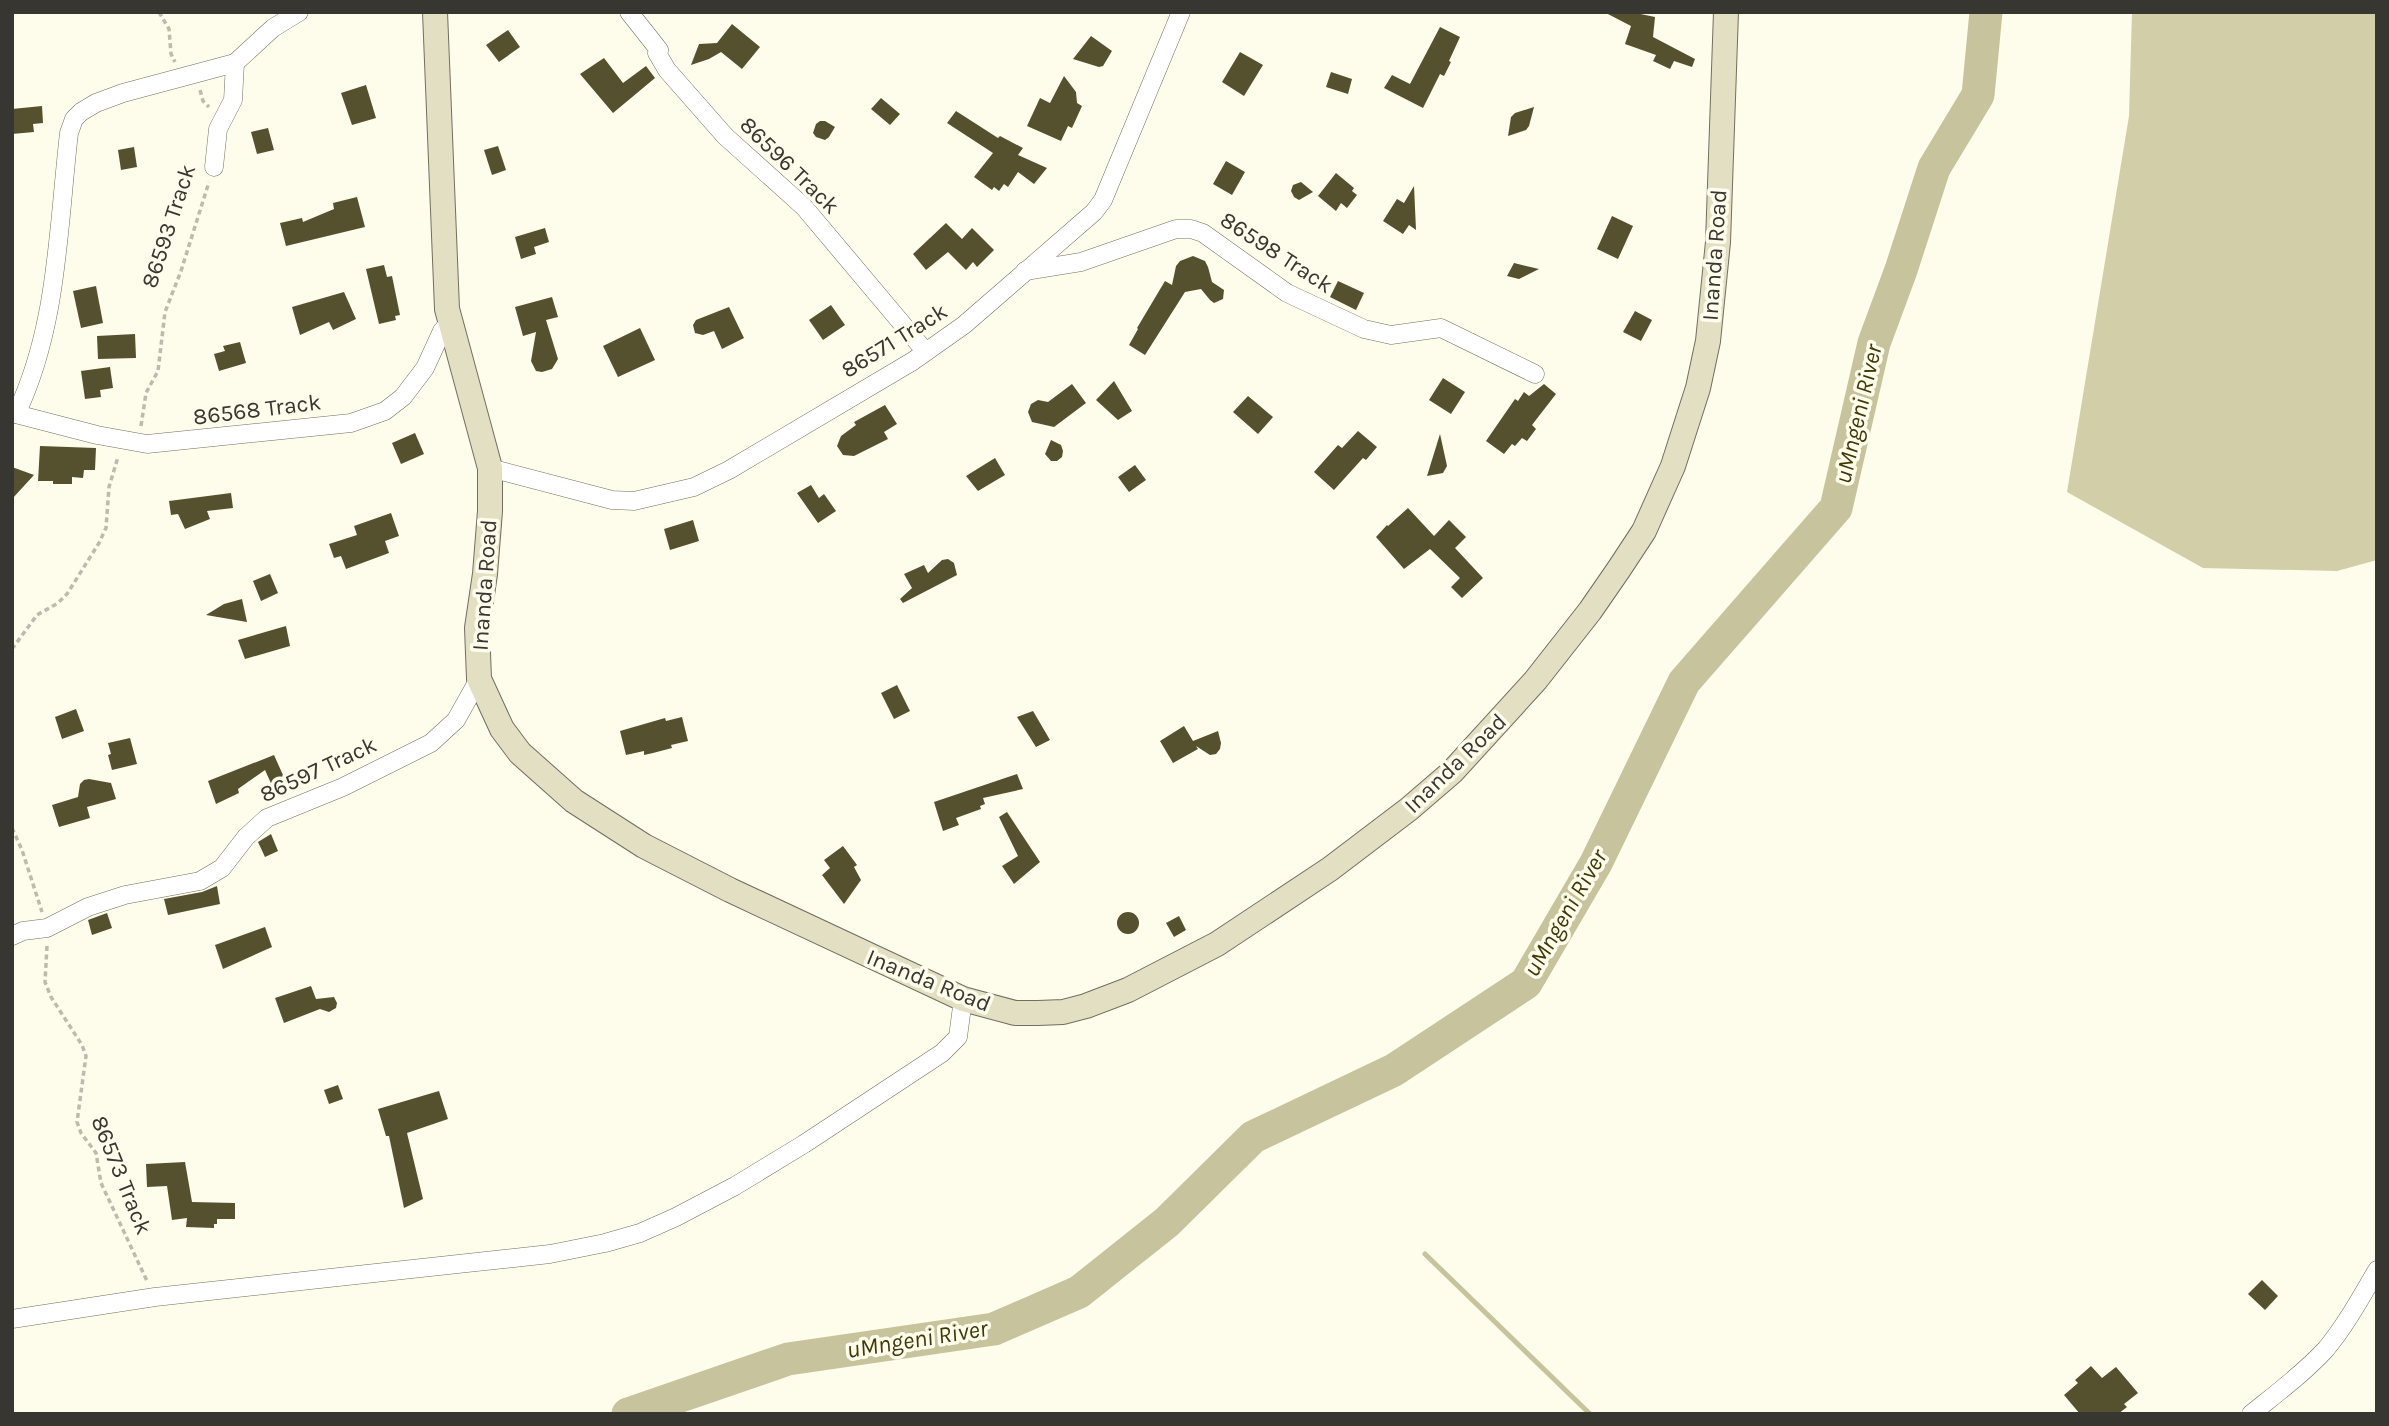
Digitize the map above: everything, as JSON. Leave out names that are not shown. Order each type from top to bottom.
[{"type":"street","points":[[14,413],[27,390],[46,331],[69,133],[74,119],[96,103],[123,93],[235,63],[273,27],[299,12]]},
{"type":"street","name":"Inanda Road","points":[[435,12],[447,309],[490,468],[490,511],[477,628],[479,679],[493,713],[520,753],[574,801],[644,846],[730,890],[963,999],[1015,1013],[1063,1012],[1128,990],[1217,944],[1329,869],[1409,809],[1452,772],[1535,681],[1590,611],[1644,531],[1673,466],[1698,388],[1708,341],[1717,242],[1726,12]]},
{"type":"street","name":"86596 Track","points":[[629,12],[659,50],[657,53],[667,70],[725,136],[804,207],[925,351]]},
{"type":"street","name":"86571 Track","points":[[490,468],[612,500],[634,500],[668,494],[694,487],[729,470],[913,361],[964,325],[1094,212],[1103,200],[1181,12]]},
{"type":"street","name":"86593 Track","points":[[214,167],[218,129],[233,100],[235,63]]},
{"type":"street","name":"86598 Track","points":[[1025,271],[1080,262],[1176,229],[1191,229],[1203,233],[1287,293],[1364,330],[1391,335],[1430,327],[1441,328],[1535,374]]},
{"type":"street","name":"86568 Track","points":[[14,413],[132,442],[172,443],[351,423],[385,411],[403,397],[425,368],[442,331],[449,323],[447,309]]},
{"type":"street","name":"86597 Track","points":[[12,936],[47,928],[88,907],[125,895],[200,881],[222,868],[246,837],[267,818],[343,787],[432,743],[456,720],[479,679]]},
{"type":"street","points":[[12,1319],[155,1297],[550,1254],[640,1233],[735,1186],[942,1053],[958,1037],[963,999]]},
{"type":"street","points":[[2251,1414],[2299,1375],[2324,1350],[2349,1317],[2377,1270]]},
{"type":"path","name":"86593 Track","points":[[132,442],[139,432],[146,393],[158,371],[165,312],[214,167]]},
{"type":"path","points":[[12,649],[37,615],[58,603],[67,594],[99,543],[106,528],[113,468],[118,456],[132,442]]},
{"type":"path","name":"86573 Track","points":[[12,828],[22,850],[47,928],[45,982],[86,1056],[77,1122],[81,1133],[96,1153],[101,1183],[155,1297]]},
{"type":"shaded area","points":[[2132,12],[2377,12],[2377,560],[2337,571],[2203,568],[2067,492],[2129,116]]},
{"type":"building","points":[[1604,12],[1631,12],[1655,17],[1653,37],[1695,59],[1692,67],[1674,61],[1670,69],[1653,61],[1656,55],[1625,44],[1631,26]]},
{"type":"building","points":[[732,24],[760,47],[742,69],[721,52],[691,65],[699,44],[717,43]]},
{"type":"building","points":[[1440,27],[1460,37],[1444,76],[1440,74],[1423,108],[1384,88],[1392,75],[1410,84]]},
{"type":"building","points":[[508,30],[520,47],[499,62],[486,45]]},
{"type":"building","points":[[1091,36],[1112,51],[1103,66],[1073,59]]},
{"type":"building","points":[[1240,52],[1263,65],[1244,96],[1222,82]]},
{"type":"building","points":[[604,58],[623,83],[646,66],[655,78],[613,113],[580,74]]},
{"type":"building","points":[[1331,72],[1352,79],[1348,94],[1326,87]]},
{"type":"building","points":[[1064,76],[1076,92],[1077,103],[1082,106],[1072,128],[1068,126],[1061,141],[1027,126],[1040,98],[1050,103]]},
{"type":"building","points":[[366,85],[376,118],[352,125],[341,93]]},
{"type":"building","points":[[881,98],[900,114],[890,125],[871,109]]},
{"type":"building","points":[[42,106],[43,123],[33,124],[34,132],[12,134],[12,109]]},
{"type":"building","points":[[1534,107],[1526,130],[1508,136],[1511,117]]},
{"type":"building","points":[[956,111],[998,138],[1000,136],[1023,148],[1018,155],[1047,168],[1034,184],[1018,172],[1008,187],[1004,184],[999,191],[994,187],[992,190],[974,177],[993,153],[947,123]]},
{"type":"building","points":[[820,121],[835,127],[825,140],[813,133]]},
{"type":"building","points":[[268,128],[274,150],[257,154],[251,132]]},
{"type":"building","points":[[498,146],[506,170],[492,175],[484,150]]},
{"type":"building","points":[[134,147],[137,167],[121,170],[118,150]]},
{"type":"building","points":[[1226,161],[1245,172],[1232,195],[1213,184]]},
{"type":"building","points":[[1336,173],[1354,188],[1352,191],[1357,195],[1347,208],[1341,203],[1336,211],[1318,196]]},
{"type":"building","points":[[1301,182],[1313,192],[1299,200],[1291,191],[1293,185]]},
{"type":"building","points":[[1414,186],[1416,230],[1409,225],[1403,234],[1383,221],[1397,199],[1404,203]]},
{"type":"building","points":[[357,197],[365,227],[286,246],[280,223],[302,218],[303,222],[334,209],[333,203]]},
{"type":"building","points":[[1612,216],[1633,226],[1618,259],[1597,249]]},
{"type":"building","points":[[946,223],[962,239],[972,228],[994,250],[977,267],[973,262],[966,270],[948,252],[926,270],[913,254]]},
{"type":"building","points":[[545,228],[549,242],[534,247],[536,254],[521,259],[515,237]]},
{"type":"building","points":[[1193,256],[1205,261],[1212,282],[1224,290],[1223,299],[1214,303],[1201,289],[1185,292],[1145,355],[1129,345],[1137,328],[1165,281],[1172,285],[1176,266],[1180,261]]},
{"type":"building","points":[[1514,263],[1539,269],[1519,279],[1507,276]]},
{"type":"building","points":[[384,265],[387,277],[392,276],[400,315],[395,316],[396,320],[379,324],[366,269]]},
{"type":"building","points":[[1338,281],[1364,293],[1356,310],[1330,297]]},
{"type":"building","points":[[96,286],[103,323],[81,328],[73,291]]},
{"type":"building","points":[[344,292],[356,319],[333,330],[329,322],[300,335],[292,307]]},
{"type":"building","points":[[552,297],[558,317],[546,320],[558,359],[552,369],[536,371],[531,361],[536,332],[523,336],[515,307]]},
{"type":"building","points":[[831,305],[845,325],[823,340],[809,320]]},
{"type":"building","points":[[729,307],[744,338],[722,349],[714,331],[703,335],[695,333],[693,325],[696,320]]},
{"type":"building","points":[[1635,311],[1652,320],[1641,341],[1623,332]]},
{"type":"building","points":[[640,328],[655,360],[618,377],[603,346]]},
{"type":"building","points":[[135,334],[136,358],[98,359],[97,336]]},
{"type":"building","points":[[240,342],[246,363],[219,371],[214,354],[225,351],[223,346]]},
{"type":"building","points":[[110,367],[113,388],[100,390],[101,397],[85,399],[81,371]]},
{"type":"building","points":[[1443,378],[1465,392],[1451,414],[1429,400]]},
{"type":"building","points":[[1114,381],[1132,411],[1118,420],[1096,400]]},
{"type":"building","points":[[1072,384],[1086,403],[1054,427],[1032,422],[1028,412],[1031,404],[1038,400],[1048,402]]},
{"type":"building","points":[[1544,384],[1556,394],[1532,425],[1536,429],[1527,441],[1522,438],[1515,446],[1512,444],[1504,454],[1486,441],[1515,399],[1518,401],[1524,392],[1529,396]]},
{"type":"building","points":[[1248,396],[1273,417],[1258,434],[1233,412]]},
{"type":"building","points":[[885,405],[897,424],[884,432],[888,439],[854,456],[843,455],[837,446],[841,436],[856,425],[854,422]]},
{"type":"building","points":[[1358,431],[1377,447],[1366,460],[1363,458],[1334,490],[1314,472],[1338,445],[1342,448]]},
{"type":"building","points":[[415,433],[424,454],[401,464],[392,443]]},
{"type":"building","points":[[1440,434],[1447,466],[1443,473],[1427,476]]},
{"type":"building","points":[[1051,440],[1061,445],[1063,451],[1062,457],[1057,461],[1051,461],[1045,454]]},
{"type":"building","points":[[40,446],[96,448],[95,470],[84,470],[83,478],[72,477],[72,484],[38,481]]},
{"type":"building","points":[[995,458],[1005,475],[978,491],[966,476]]},
{"type":"building","points":[[1135,465],[1146,480],[1129,492],[1118,477]]},
{"type":"building","points":[[12,467],[34,475],[12,499]]},
{"type":"building","points":[[811,485],[819,498],[824,494],[836,511],[818,523],[797,493]]},
{"type":"building","points":[[231,493],[233,508],[207,511],[210,519],[185,529],[178,514],[171,515],[169,501]]},
{"type":"building","points":[[1408,508],[1434,536],[1449,520],[1466,537],[1455,548],[1483,578],[1462,598],[1451,587],[1460,578],[1430,549],[1404,569],[1376,537]]},
{"type":"building","points":[[391,513],[399,536],[385,541],[389,553],[346,569],[341,556],[334,558],[329,544],[357,535],[354,526]]},
{"type":"building","points":[[693,520],[699,541],[670,550],[664,529]]},
{"type":"building","points":[[948,559],[954,563],[957,575],[903,603],[900,599],[912,588],[904,574],[924,565],[928,573],[942,560]]},
{"type":"building","points":[[270,574],[278,593],[261,601],[253,581]]},
{"type":"building","points":[[242,599],[247,622],[206,615],[224,604]]},
{"type":"building","points":[[286,626],[290,646],[245,659],[238,640]]},
{"type":"building","points":[[897,685],[910,711],[894,719],[881,693]]},
{"type":"building","points":[[76,709],[84,731],[62,739],[55,717]]},
{"type":"building","points":[[1033,711],[1050,740],[1036,747],[1017,717]]},
{"type":"building","points":[[682,717],[688,741],[653,753],[644,755],[644,751],[626,755],[620,731],[665,718],[666,721]]},
{"type":"building","points":[[1184,726],[1193,741],[1218,731],[1220,749],[1216,754],[1210,755],[1196,746],[1198,749],[1173,763],[1160,741]]},
{"type":"building","points":[[130,738],[137,764],[112,770],[108,743]]},
{"type":"building","points":[[274,755],[287,784],[274,790],[265,770],[238,789],[239,793],[216,804],[208,781]]},
{"type":"building","points":[[1017,774],[1023,789],[983,798],[985,804],[980,806],[981,809],[956,818],[959,825],[943,831],[934,802]]},
{"type":"building","points":[[89,779],[111,783],[116,799],[87,807],[90,818],[59,827],[52,805],[78,797],[80,784]]},
{"type":"building","points":[[1007,812],[1040,862],[1014,884],[1002,866],[1018,856],[999,817]]},
{"type":"building","points":[[271,834],[278,851],[265,857],[258,842]]},
{"type":"building","points":[[843,846],[857,865],[854,867],[861,880],[844,904],[822,875],[830,868],[824,860]]},
{"type":"building","points":[[217,886],[220,904],[168,915],[164,899],[202,892]]},
{"type":"building","points":[[1128,912],[1136,915],[1139,923],[1136,931],[1128,934],[1120,931],[1117,923],[1120,915]]},
{"type":"building","points":[[107,913],[112,928],[92,935],[88,920]]},
{"type":"building","points":[[1179,916],[1186,930],[1174,937],[1166,923]]},
{"type":"building","points":[[265,927],[272,947],[223,969],[215,945]]},
{"type":"building","points":[[311,986],[316,999],[334,997],[336,1008],[329,1012],[320,1009],[284,1023],[275,998]]},
{"type":"building","points":[[338,1085],[343,1099],[329,1104],[324,1090]]},
{"type":"building","points":[[439,1091],[448,1119],[407,1133],[423,1199],[404,1208],[389,1136],[386,1136],[378,1109]]},
{"type":"building","points":[[185,1162],[192,1202],[235,1203],[235,1219],[217,1219],[214,1228],[186,1227],[187,1218],[172,1220],[167,1186],[147,1187],[146,1164]]},
{"type":"building","points":[[2262,1280],[2278,1296],[2265,1310],[2248,1294]]},
{"type":"building","points":[[2091,1366],[2102,1378],[2116,1367],[2138,1393],[2124,1404],[2127,1407],[2118,1414],[2080,1414],[2064,1395],[2078,1383],[2075,1380]]},
{"type":"waterway","name":"uMngeni River","points":[[628,1414],[788,1359],[994,1329],[1079,1292],[1167,1222],[1253,1137],[1394,1070],[1526,983],[1596,863],[1684,682],[1836,508],[1874,343],[1934,168],[1978,95],[1986,12]]},
{"type":"waterway","points":[[1425,1254],[1590,1414]]}]
